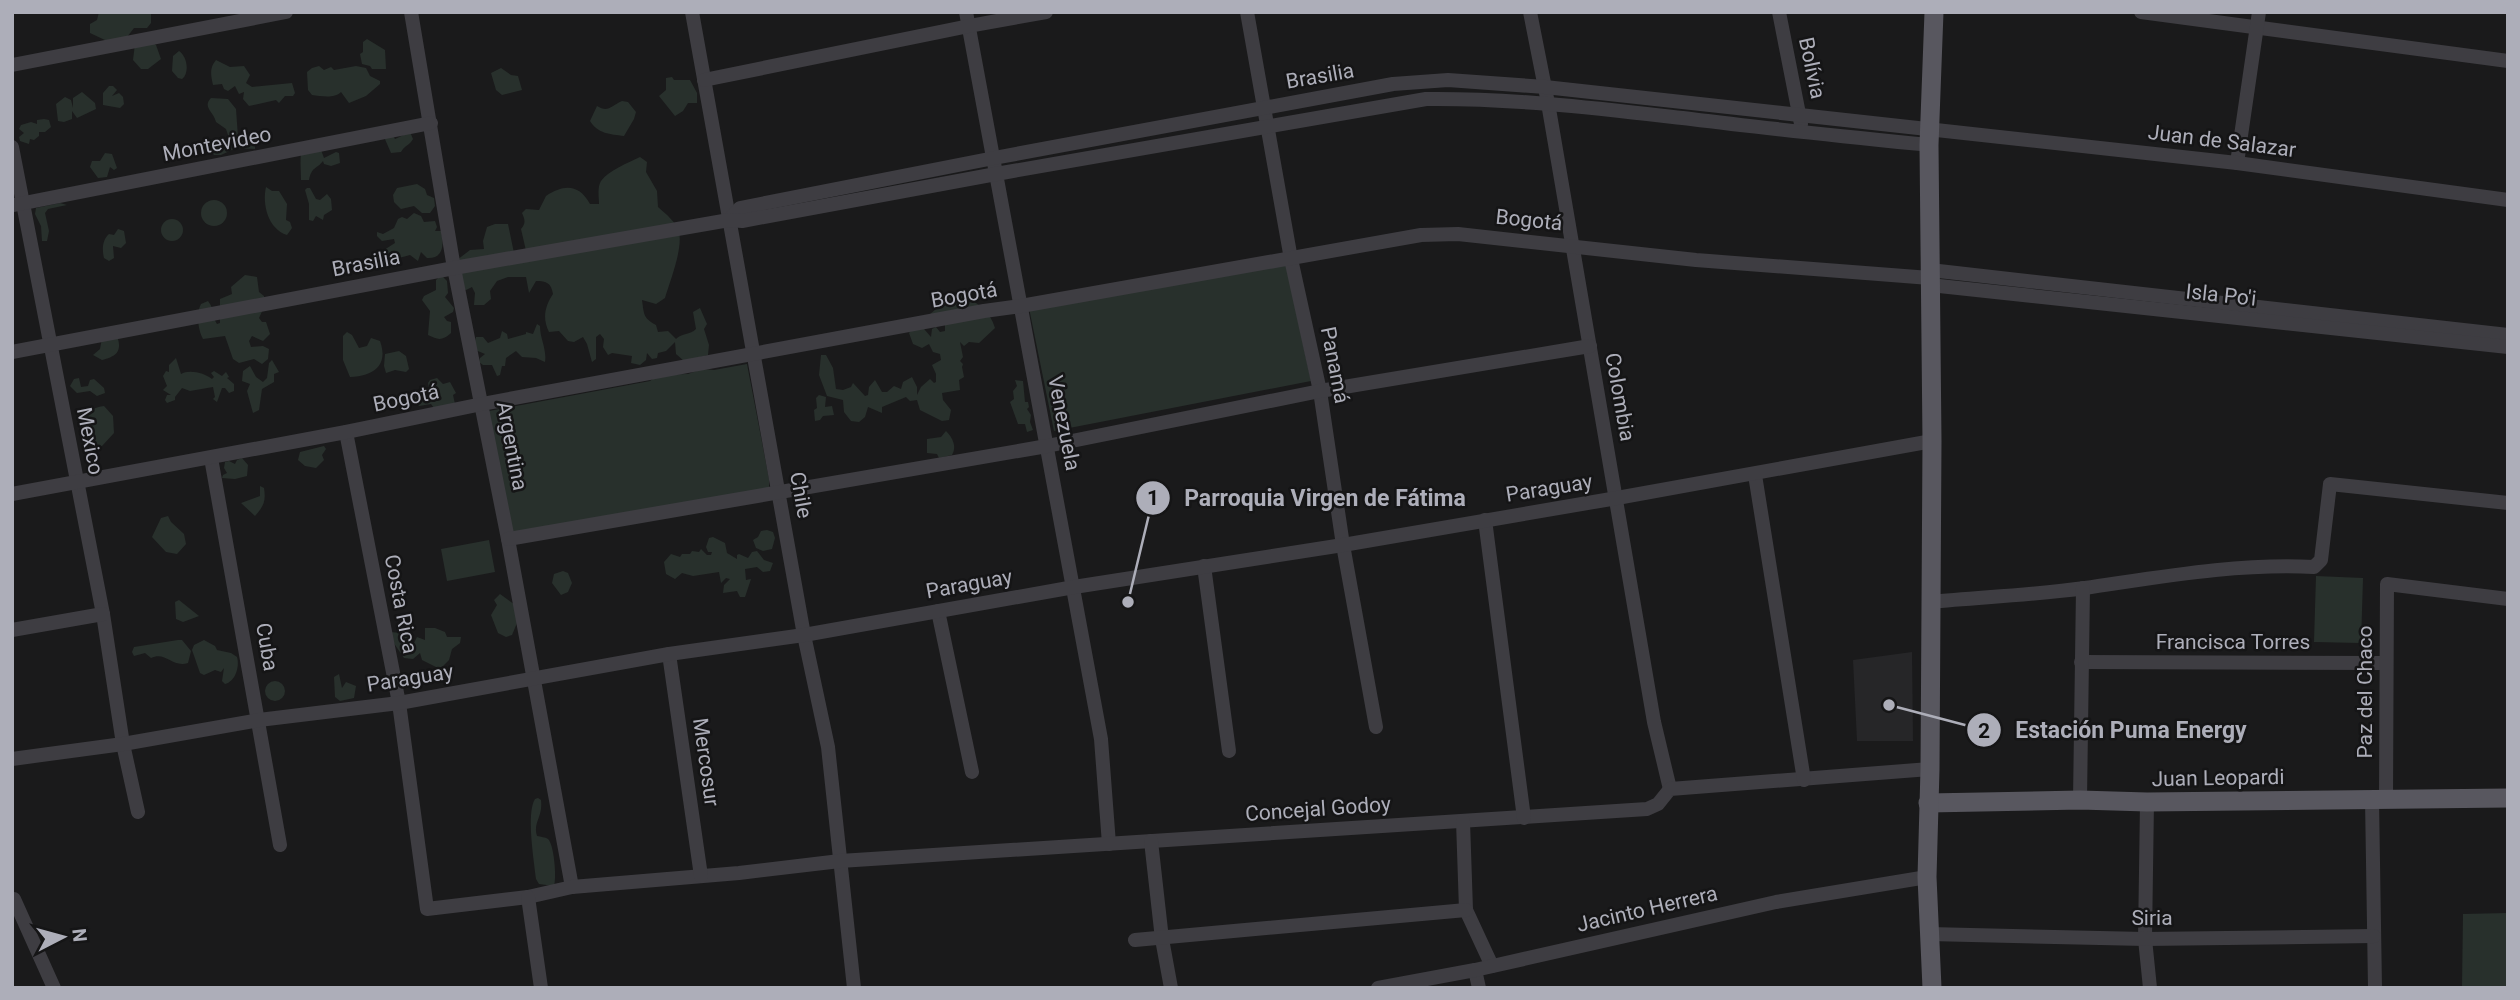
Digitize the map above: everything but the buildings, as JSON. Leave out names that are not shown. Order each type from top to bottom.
[{"type":"main road","points":[[1932,988],[1927,877],[1932,441],[1930,136],[1934,12]]},
{"type":"main road","name":"Juan Leopardi","points":[[1928,803],[2508,798]]},
{"type":"street","points":[[12,65],[286,12]]},
{"type":"street","name":"Argentina","points":[[411,12],[454,268],[508,539],[572,887]]},
{"type":"street","name":"Chile","points":[[692,12],[804,635],[828,747],[854,988]]},
{"type":"street","points":[[704,80],[967,19],[1046,12]]},
{"type":"street","name":"Panamá","points":[[1247,12],[1291,259],[1320,391],[1343,545],[1376,727]]},
{"type":"street","name":"Colombia","points":[[1530,12],[1654,722],[1670,789]]},
{"type":"street","name":"Bolívia","points":[[1779,12],[1802,132]]},
{"type":"street","points":[[2141,12],[2508,61]]},
{"type":"street","points":[[2237,163],[2259,12]]},
{"type":"street","name":"Venezuela","points":[[967,19],[1101,739],[1109,844]]},
{"type":"street","name":"Brasilia","points":[[12,352],[454,268],[729,220],[742,221],[787,206],[859,192],[994,158],[1393,84],[1448,80],[1545,87],[1802,132],[1930,136]]},
{"type":"street","name":"Brasilia","points":[[859,192],[996,174],[1426,99],[1478,98],[1801,117],[1930,136]]},
{"type":"street","name":"Montevideo","points":[[17,204],[430,123]]},
{"type":"street","points":[[1123,134],[1126,151]]},
{"type":"street","name":"Juan de Salazar","points":[[1930,136],[2237,163],[2508,200]]},
{"type":"street","name":"Mexico","points":[[12,147],[17,204],[51,345],[103,614],[123,744],[138,812]]},
{"type":"street","name":"Bogotá","points":[[12,494],[984,311],[1421,235],[1458,234],[1696,260],[1930,278]]},
{"type":"street","name":"Isla Po'i","points":[[1930,278],[2508,335]]},
{"type":"street","name":"Isla Po'i","points":[[1930,278],[2508,347]]},
{"type":"street","points":[[508,539],[1047,446],[1320,391],[1590,346]]},
{"type":"street","name":"Costa Rica","points":[[346,432],[399,703],[427,909]]},
{"type":"street","name":"Paraguay","points":[[12,759],[123,744],[259,720],[399,703],[669,654],[804,635],[1074,587],[1343,545],[1755,475],[1932,441]]},
{"type":"street","name":"Cuba","points":[[211,458],[280,845]]},
{"type":"street","points":[[1755,475],[1804,780]]},
{"type":"street","points":[[1930,602],[2083,588],[2270,565],[2314,567],[2320,560],[2330,484],[2508,503]]},
{"type":"street","points":[[1485,520],[1524,818]]},
{"type":"street","points":[[1204,566],[1229,751]]},
{"type":"street","name":"Paz del Chaco","points":[[2375,988],[2374,936],[2387,584],[2508,599]]},
{"type":"street","points":[[2080,800],[2083,588]]},
{"type":"street","points":[[938,611],[972,772]]},
{"type":"street","points":[[12,630],[103,614]]},
{"type":"street","name":"Mercosur","points":[[669,654],[701,876]]},
{"type":"street","name":"Francisca Torres","points":[[2081,662],[2385,663]]},
{"type":"street","points":[[1670,789],[1930,769]]},
{"type":"street","name":"Concejal Godoy","points":[[427,909],[528,897],[572,887],[841,862],[1647,809],[1658,804],[1670,789]]},
{"type":"street","points":[[2147,802],[2145,939],[2150,988]]},
{"type":"street","points":[[1463,821],[1466,910],[1493,966]]},
{"type":"street","points":[[1151,841],[1162,939],[1171,988]]},
{"type":"street","name":"Jacinto Herrera","points":[[1378,988],[1475,970],[1776,902],[1927,877]]},
{"type":"street","points":[[528,897],[541,988]]},
{"type":"street","points":[[13,899],[54,988]]},
{"type":"street","points":[[1135,940],[1466,910]]},
{"type":"street","name":"Siria","points":[[1930,934],[2145,939],[2374,936]]},
{"type":"street","points":[[1475,970],[1479,988]]},
{"type":"shaded area","points":[[99,12],[151,12],[151,23],[147,28],[134,28],[127,37],[107,41],[90,33],[90,24],[97,20]]},
{"type":"shaded area","points":[[367,39],[385,50],[386,69],[372,69],[362,64],[360,54],[363,52],[363,42]]},
{"type":"shaded area","points":[[152,42],[156,45],[161,59],[148,69],[141,69],[133,60],[135,44]]},
{"type":"shaded area","points":[[179,51],[186,65],[186,73],[182,79],[172,71],[173,56]]},
{"type":"shaded area","points":[[216,60],[230,67],[244,66],[250,75],[246,83],[252,87],[292,83],[295,93],[293,96],[285,96],[279,103],[276,100],[249,106],[243,99],[244,92],[239,94],[235,86],[228,91],[222,84],[213,85],[211,69]]},
{"type":"shaded area","points":[[319,66],[324,70],[331,67],[334,70],[356,66],[366,68],[370,76],[380,81],[380,84],[366,96],[349,103],[341,92],[331,96],[312,95],[308,90],[307,72]]},
{"type":"shaded area","points":[[501,68],[518,76],[522,90],[502,95],[496,90],[491,73]]},
{"type":"shaded area","points":[[672,77],[674,80],[690,80],[697,93],[697,103],[688,103],[683,111],[675,116],[659,96],[666,90],[666,78]]},
{"type":"shaded area","points":[[109,86],[117,90],[112,96],[119,93],[123,97],[124,104],[120,108],[103,105],[103,93]]},
{"type":"shaded area","points":[[82,92],[95,103],[96,109],[77,118],[72,111],[72,119],[58,121],[56,104],[65,97],[71,100],[73,108],[73,98]]},
{"type":"shaded area","points":[[211,98],[228,99],[236,109],[238,137],[241,141],[255,142],[255,149],[236,148],[221,155],[214,155],[214,147],[230,141],[226,129],[216,122],[208,107]]},
{"type":"shaded area","points":[[622,101],[628,102],[636,112],[624,136],[601,131],[590,121],[597,106],[607,109]]},
{"type":"shaded area","points":[[37,120],[49,120],[51,127],[45,132],[39,132],[39,136],[34,140],[30,139],[29,144],[20,141],[19,137],[24,133],[19,129],[21,125],[31,122],[37,124]]},
{"type":"shaded area","points":[[410,132],[413,139],[410,143],[401,152],[391,153],[384,137],[392,134],[395,139]]},
{"type":"shaded area","points":[[321,150],[324,158],[339,153],[340,163],[331,166],[323,161],[313,170],[309,180],[301,180],[301,153]]},
{"type":"shaded area","points":[[105,153],[112,154],[117,168],[114,170],[110,167],[107,177],[98,178],[90,167],[92,161],[100,161]]},
{"type":"shaded area","points":[[640,157],[647,162],[646,172],[657,191],[658,207],[676,225],[680,239],[665,298],[656,304],[642,300],[645,315],[656,325],[658,332],[668,331],[676,339],[696,329],[693,312],[700,308],[707,324],[704,329],[709,345],[708,355],[684,361],[676,354],[675,342],[666,351],[658,353],[657,358],[652,359],[647,353],[646,360],[640,365],[631,363],[632,356],[612,353],[608,355],[600,334],[596,337],[596,359],[592,362],[583,337],[574,342],[568,341],[559,331],[549,332],[545,317],[553,294],[551,287],[546,282],[536,281],[529,293],[526,277],[508,277],[497,281],[490,291],[491,299],[484,305],[474,305],[475,293],[472,287],[466,290],[461,288],[457,260],[470,250],[484,249],[487,227],[508,224],[514,253],[527,255],[521,229],[524,225],[522,213],[526,209],[539,210],[546,196],[565,188],[581,193],[590,204],[599,204],[599,189],[604,177]]},
{"type":"shaded area","points":[[417,184],[425,189],[427,195],[434,198],[435,206],[430,213],[422,213],[414,206],[401,209],[394,202],[393,195],[397,188]]},
{"type":"shaded area","points":[[266,187],[279,191],[287,204],[286,220],[292,228],[287,235],[271,222],[265,201]]},
{"type":"shaded area","points":[[310,188],[316,199],[320,200],[327,194],[331,199],[332,210],[324,215],[323,220],[316,216],[313,221],[309,220],[309,204],[305,190]]},
{"type":"shaded area","points":[[214,200],[223,204],[227,213],[223,222],[214,226],[205,222],[201,213],[205,204]]},
{"type":"shaded area","points":[[60,203],[67,205],[48,209],[45,213],[49,231],[47,241],[42,241],[36,208]]},
{"type":"shaded area","points":[[414,213],[421,216],[424,222],[435,221],[435,231],[441,231],[442,250],[433,258],[427,258],[421,252],[418,261],[410,255],[399,258],[395,253],[384,262],[381,257],[384,250],[395,243],[394,239],[382,241],[377,232],[383,234],[394,228],[398,219],[407,219]]},
{"type":"shaded area","points":[[172,219],[180,222],[183,230],[180,238],[172,241],[164,238],[161,230],[164,222]]},
{"type":"shaded area","points":[[118,229],[124,231],[126,243],[121,248],[113,246],[114,258],[109,261],[104,258],[104,242],[109,234],[114,235]]},
{"type":"shaded area","points":[[1285,260],[1311,381],[1054,431],[1029,308]]},
{"type":"shaded area","points":[[245,275],[257,277],[259,292],[264,296],[265,305],[259,318],[266,322],[270,334],[263,341],[252,336],[249,341],[251,347],[263,346],[269,349],[268,359],[262,364],[254,359],[239,363],[233,359],[225,336],[203,339],[199,326],[199,308],[208,301],[217,324],[220,323],[220,299],[232,294],[231,287]]},
{"type":"shaded area","points":[[439,277],[447,281],[448,293],[445,297],[454,308],[453,312],[444,317],[451,322],[451,333],[440,339],[428,335],[430,311],[422,300],[436,290],[436,280]]},
{"type":"shaded area","points":[[962,295],[983,308],[995,328],[979,343],[969,342],[964,346],[960,342],[963,357],[960,361],[963,364],[964,377],[959,380],[960,390],[942,393],[943,400],[951,410],[949,420],[942,421],[920,410],[917,400],[910,401],[906,397],[882,407],[882,413],[868,407],[865,417],[859,422],[851,421],[844,412],[843,400],[827,396],[819,375],[821,355],[826,355],[833,368],[836,389],[843,390],[851,387],[853,383],[865,396],[875,380],[882,392],[887,392],[894,386],[901,389],[903,382],[912,377],[917,387],[917,395],[930,379],[936,382],[932,365],[941,360],[940,354],[933,352],[929,344],[922,348],[913,344],[909,333],[912,329],[924,329],[931,337],[932,329],[936,327],[940,332],[945,331],[945,323],[929,315],[950,297]]},
{"type":"shaded area","points":[[537,324],[540,326],[545,362],[522,357],[516,351],[506,358],[505,366],[502,366],[500,375],[497,376],[492,365],[479,362],[485,354],[473,349],[476,337],[483,337],[488,343],[500,338],[502,331],[507,334],[508,339],[526,332],[533,334]]},
{"type":"shaded area","points":[[347,332],[352,335],[359,348],[367,346],[371,338],[380,341],[381,363],[372,372],[350,377],[343,360],[343,336]]},
{"type":"shaded area","points":[[102,338],[118,339],[119,348],[116,354],[102,360],[93,355],[100,349]]},
{"type":"shaded area","points":[[399,351],[406,356],[409,369],[406,372],[395,370],[386,373],[385,354]]},
{"type":"shaded area","points":[[176,358],[181,374],[197,372],[212,379],[214,377],[211,373],[214,371],[222,376],[226,372],[229,377],[227,378],[234,384],[234,391],[229,393],[222,388],[217,402],[213,399],[213,387],[190,391],[182,388],[175,400],[167,403],[167,395],[171,395],[163,390],[167,386],[163,376],[166,371],[169,372],[169,365]]},
{"type":"shaded area","points":[[272,360],[279,372],[274,374],[274,382],[262,389],[259,410],[253,413],[247,391],[250,384],[242,381],[243,371],[250,366],[256,377],[263,382],[267,378]]},
{"type":"shaded area","points":[[747,364],[769,488],[511,534],[489,411],[650,381],[658,375],[688,374],[702,369],[714,370]]},
{"type":"shaded area","points":[[79,378],[81,387],[88,386],[90,380],[94,379],[104,388],[105,393],[97,396],[90,391],[77,393],[70,386],[74,379]]},
{"type":"shaded area","points":[[437,378],[443,384],[450,382],[456,393],[453,395],[455,404],[434,408],[431,404],[419,406],[413,398],[430,394],[428,383]]},
{"type":"shaded area","points":[[1015,380],[1023,381],[1025,402],[1028,402],[1027,409],[1031,415],[1033,430],[1027,432],[1025,424],[1018,424],[1010,402],[1014,399],[1013,391],[1017,386]]},
{"type":"shaded area","points":[[819,395],[826,397],[825,407],[832,406],[834,415],[823,416],[815,421],[814,410],[817,408],[816,398]]},
{"type":"shaded area","points":[[104,406],[113,416],[114,433],[102,446],[94,448],[83,438],[82,426],[93,409]]},
{"type":"shaded area","points":[[946,431],[954,443],[952,455],[939,458],[937,454],[927,453],[927,439],[941,437]]},
{"type":"shaded area","points":[[324,446],[324,460],[316,468],[305,466],[298,460],[300,452]]},
{"type":"shaded area","points":[[242,458],[248,465],[247,476],[222,478],[227,473],[225,462],[235,464]]},
{"type":"shaded area","points":[[260,486],[264,488],[264,500],[255,516],[241,503],[260,496]]},
{"type":"shaded area","points":[[168,516],[184,534],[186,544],[177,554],[166,552],[152,537],[161,518]]},
{"type":"shaded area","points":[[761,531],[773,532],[775,538],[772,549],[763,551],[756,548],[753,540]]},
{"type":"shaded area","points":[[713,537],[725,543],[727,553],[737,559],[739,554],[748,558],[752,552],[757,551],[764,560],[773,563],[770,571],[763,572],[757,567],[745,569],[746,580],[751,579],[745,597],[740,597],[737,591],[723,593],[724,585],[730,579],[726,578],[721,583],[719,572],[693,576],[682,573],[675,579],[666,574],[664,562],[671,554],[680,557],[701,549],[711,555],[712,552],[708,552],[706,547],[709,538]]},
{"type":"shaded area","points":[[489,540],[495,572],[447,581],[441,549]]},
{"type":"shaded area","points":[[563,571],[568,573],[572,583],[568,592],[561,595],[552,583],[554,574]]},
{"type":"shaded area","points":[[2316,576],[2363,578],[2361,643],[2314,642]]},
{"type":"shaded area","points":[[500,594],[515,605],[517,623],[512,635],[506,637],[498,633],[491,615],[497,605],[494,600]]},
{"type":"shaded area","points":[[179,600],[199,616],[183,622],[176,619],[175,602]]},
{"type":"shaded area","points":[[425,628],[445,632],[447,637],[461,637],[460,643],[452,649],[449,660],[442,667],[438,668],[422,660],[420,653],[413,659],[404,658],[390,632],[409,637],[411,644],[417,637],[425,640]]},
{"type":"shaded area","points":[[182,640],[191,651],[188,663],[182,664],[156,656],[151,658],[145,653],[134,656],[132,652],[134,647]]},
{"type":"shaded area","points":[[204,640],[217,650],[237,657],[236,674],[229,683],[222,681],[224,668],[221,672],[215,670],[204,675],[200,673],[192,650],[194,645]]},
{"type":"shaded area","points":[[1912,652],[1913,741],[1857,741],[1853,660]]},
{"type":"shaded area","points":[[339,674],[342,688],[346,682],[356,686],[354,698],[340,701],[335,697],[334,677]]},
{"type":"shaded area","points":[[275,681],[282,684],[285,691],[282,698],[275,701],[268,698],[265,691],[268,684]]},
{"type":"shaded area","points":[[538,798],[541,800],[541,811],[536,827],[537,836],[548,839],[552,847],[554,886],[539,884],[536,879],[531,815],[532,806]]},
{"type":"shaded area","points":[[2508,913],[2508,988],[2462,988],[2463,914]]},
{"type":"place","name":"Parroquia Virgen de Fátima","points":[[1128,602]]},
{"type":"place","name":"Estación Puma Energy","points":[[1889,705]]}]
